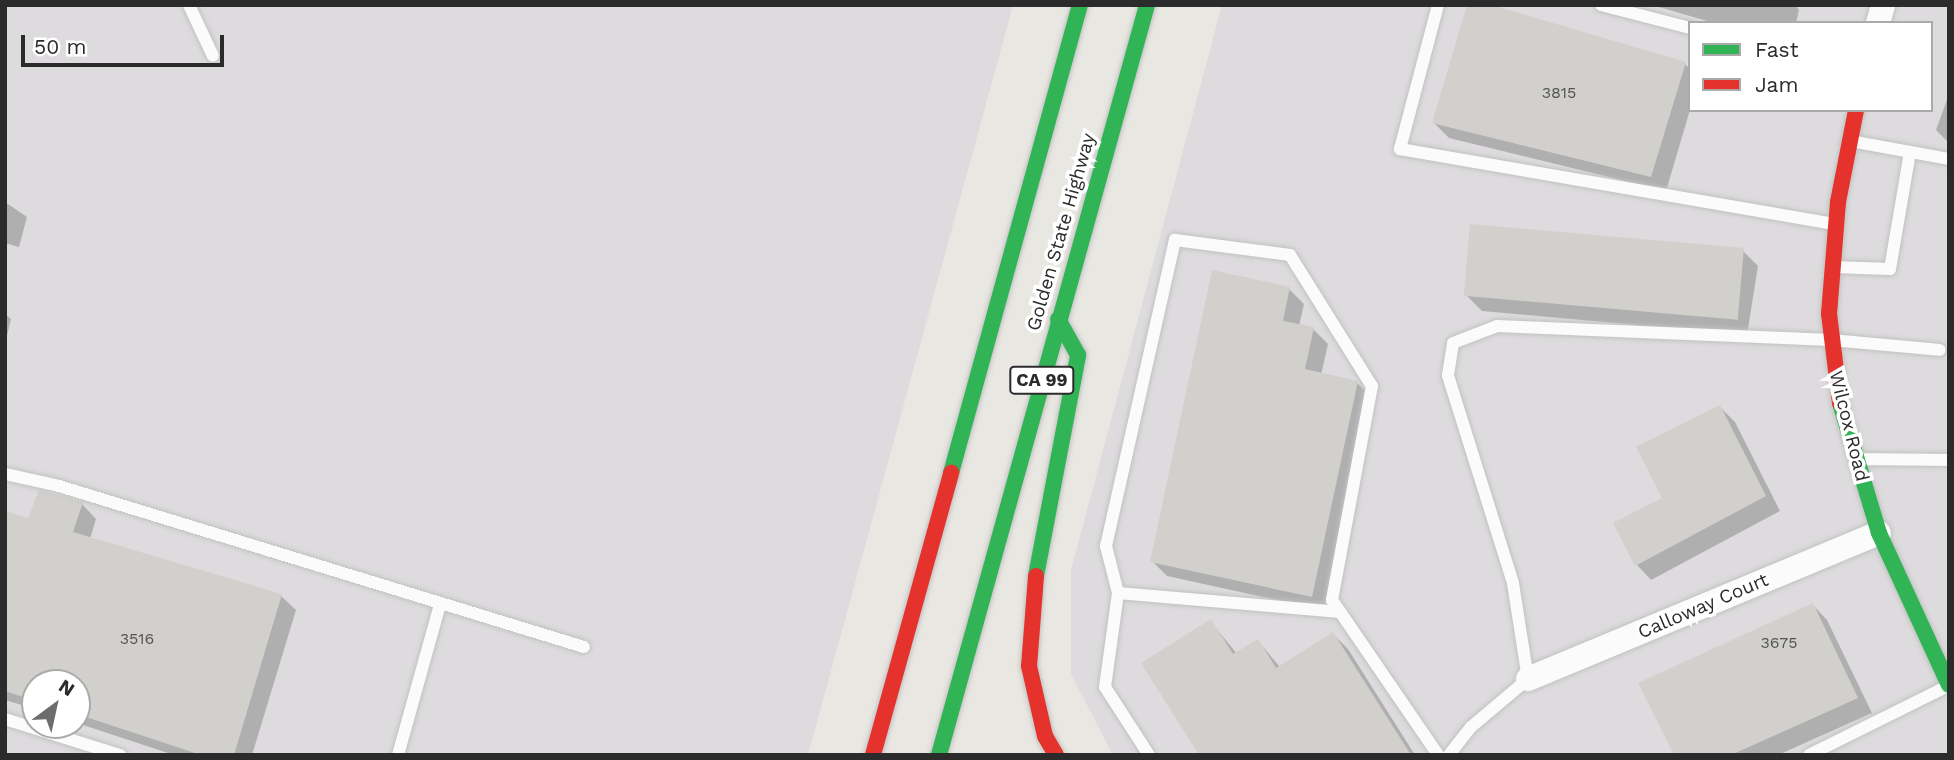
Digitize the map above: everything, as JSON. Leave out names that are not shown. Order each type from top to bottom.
[{"type":"main road","name":"CA 99","points":[[873,755],[1080,5]]},
{"type":"main road","name":"Golden State Highway","points":[[939,755],[1058,318],[1147,5]]},
{"type":"main road","name":"Wilcox Road","points":[[1856,112],[1836,225],[1832,340],[1835,380],[1854,459],[1879,533],[1949,685]]},
{"type":"main road","points":[[1056,755],[1045,736],[1029,666],[1032,598],[1078,355],[1058,318]]},
{"type":"street","name":"Calloway Court","points":[[1528,679],[1879,533]]},
{"type":"lane","points":[[188,5],[213,56]]},
{"type":"lane","points":[[1438,5],[1400,149],[1836,225]]},
{"type":"lane","points":[[1601,5],[1688,27]]},
{"type":"lane","points":[[1850,141],[1949,159]]},
{"type":"lane","points":[[1833,267],[1890,269],[1910,152]]},
{"type":"lane","points":[[1149,755],[1105,687],[1118,593],[1106,546],[1175,240],[1290,255],[1372,386],[1332,600],[1438,755]]},
{"type":"lane","points":[[1449,755],[1471,727],[1528,679],[1513,583],[1448,375],[1453,343],[1497,327],[1832,340],[1940,350]]},
{"type":"lane","points":[[1854,459],[1949,460]]},
{"type":"lane","points":[[5,474],[59,486],[584,647]]},
{"type":"lane","points":[[1118,593],[1340,612]]},
{"type":"lane","points":[[398,755],[440,604]]},
{"type":"lane","points":[[1809,755],[1949,685]]},
{"type":"lane","points":[[5,719],[120,755]]},
{"type":"shaded area","points":[[5,5],[1013,5],[808,755],[5,755]]},
{"type":"shaded area","points":[[1222,5],[1949,5],[1949,755],[1113,755],[1071,674],[1071,570]]},
{"type":"building","points":[[1467,5],[1492,5],[1686,62],[1651,177],[1432,123]]},
{"type":"building","points":[[1470,224],[1744,248],[1738,320],[1464,296]]},
{"type":"building","points":[[1212,270],[1290,287],[1283,321],[1314,327],[1305,369],[1358,381],[1312,597],[1150,562]]},
{"type":"building","points":[[1720,405],[1766,496],[1635,566],[1613,523],[1662,498],[1636,447]]},
{"type":"building","points":[[39,490],[83,502],[73,532],[282,594],[234,755],[201,755],[91,719],[91,669],[21,669],[21,696],[5,691],[5,511],[28,518]]},
{"type":"building","points":[[1813,603],[1858,698],[1731,755],[1674,755],[1638,683]]},
{"type":"building","points":[[1211,619],[1233,654],[1258,639],[1276,668],[1333,632],[1411,755],[1199,755],[1141,663]]},
{"type":"traffic: fast","points":[[951,473],[1080,5]]},
{"type":"traffic: fast","points":[[939,755],[1147,5]]},
{"type":"traffic: fast","points":[[1036,576],[1078,355],[1058,319]]},
{"type":"traffic: fast","points":[[1840,403],[1879,533],[1949,685]]},
{"type":"traffic: jam","points":[[1840,403],[1829,314],[1838,202],[1856,112]]},
{"type":"traffic: jam","points":[[873,755],[951,473]]},
{"type":"traffic: jam","points":[[1036,576],[1029,666],[1045,736],[1056,755]]}]
